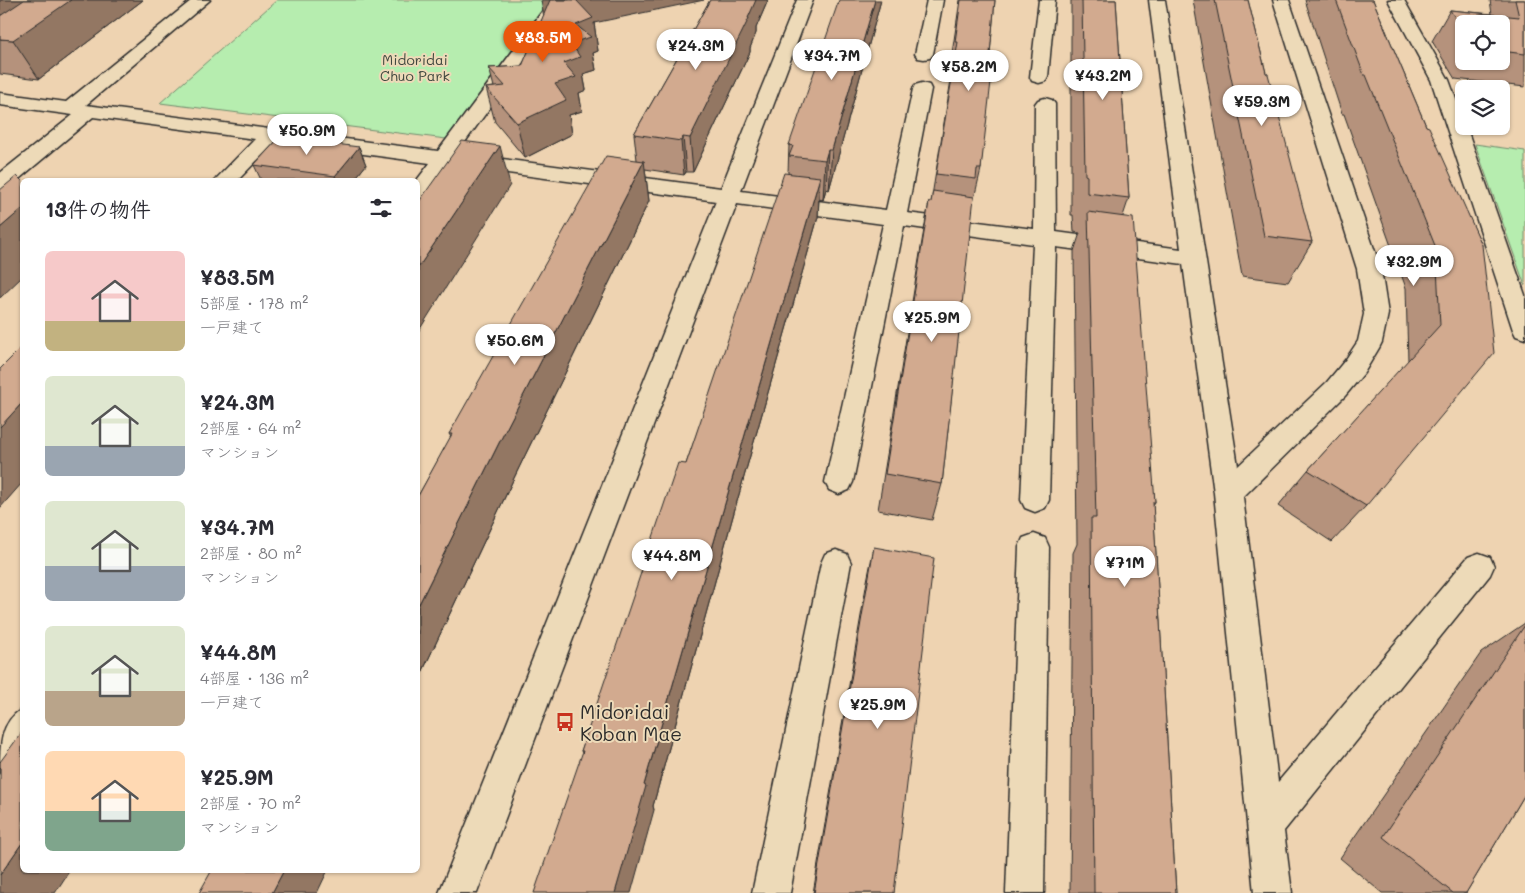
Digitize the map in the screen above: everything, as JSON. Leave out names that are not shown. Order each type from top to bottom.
[{"type":"street","points":[[0,184],[202,0]]},
{"type":"street","points":[[420,190],[560,0]]},
{"type":"street","points":[[458,893],[805,0]]},
{"type":"street","points":[[924,54],[936,0]]},
{"type":"street","points":[[1039,77],[1047,0]]},
{"type":"street","points":[[1157,0],[1228,493],[1273,893]]},
{"type":"street","points":[[1228,493],[1336,389],[1355,366],[1370,342],[1376,314],[1369,269],[1281,0]]},
{"type":"street","points":[[1396,0],[1440,80],[1525,330]]},
{"type":"street","points":[[839,482],[922,89]]},
{"type":"street","points":[[0,99],[443,158],[591,187],[729,196],[1194,258]]},
{"type":"street","points":[[1035,500],[1045,238],[1045,104]]},
{"type":"street","points":[[228,178],[270,135]]},
{"type":"street","points":[[1025,893],[1034,547]]},
{"type":"street","points":[[771,893],[836,563]]},
{"type":"street","points":[[1266,825],[1479,566]]},
{"type":"street","points":[[0,756],[20,729]]},
{"type":"green space","name":"Midoridai Chuo Park","points":[[277,0],[549,0],[446,139],[160,103]]},
{"type":"green space","points":[[1475,144],[1525,151],[1525,286]]},
{"type":"building","points":[[24,0],[71,0],[13,40],[0,39],[0,16]]},
{"type":"building","points":[[550,0],[576,0],[593,18],[576,25],[591,37],[571,43],[580,57],[564,63],[576,77],[555,84],[566,100],[517,123],[486,88],[505,86],[489,68],[522,66]]},
{"type":"building","points":[[710,0],[756,0],[690,138],[683,137],[681,141],[634,134]]},
{"type":"building","points":[[839,0],[875,0],[832,150],[828,150],[825,160],[789,156],[793,146],[789,145]]},
{"type":"building","points":[[961,0],[995,0],[989,64],[993,64],[981,169],[977,169],[976,179],[936,174],[958,42],[955,42]]},
{"type":"building","points":[[1082,0],[1116,0],[1129,198],[1087,193],[1087,176],[1085,175]]},
{"type":"building","points":[[1215,0],[1248,0],[1312,242],[1264,236]]},
{"type":"building","points":[[1336,0],[1373,0],[1426,126],[1429,127],[1482,245],[1494,353],[1366,506],[1308,470],[1440,325],[1436,248],[1366,75],[1364,75]]},
{"type":"building","points":[[1515,0],[1525,0],[1525,54],[1510,52],[1510,16],[1519,17]]},
{"type":"building","points":[[1450,10],[1499,15],[1455,15],[1455,18]]},
{"type":"building","points":[[280,137],[359,147],[335,176],[254,165]]},
{"type":"building","points":[[462,141],[500,146],[420,265],[420,200]]},
{"type":"building","points":[[606,156],[644,161],[499,443],[420,602],[420,492],[452,434],[449,434]]},
{"type":"building","points":[[784,173],[820,177],[644,785],[646,786],[615,893],[534,893],[678,463],[686,464]]},
{"type":"building","points":[[17,176],[20,179],[20,211],[0,228],[0,190]]},
{"type":"building","points":[[933,191],[974,197],[942,484],[885,474],[929,202],[931,202]]},
{"type":"building","points":[[1088,212],[1133,218],[1155,502],[1153,502],[1176,893],[1094,893],[1091,518],[1096,518]]},
{"type":"building","points":[[20,349],[20,405],[0,427],[0,369]]},
{"type":"building","points":[[874,547],[934,558],[894,893],[814,893]]},
{"type":"building","points":[[1525,625],[1525,794],[1466,893],[1453,893],[1383,837]]},
{"type":"building","points":[[20,735],[20,846],[0,875],[0,762]]},
{"type":"building","points":[[210,873],[282,873],[272,893],[199,893]]},
{"type":"place","name":"Midoridai Koban Mae","points":[[565,722]]}]
